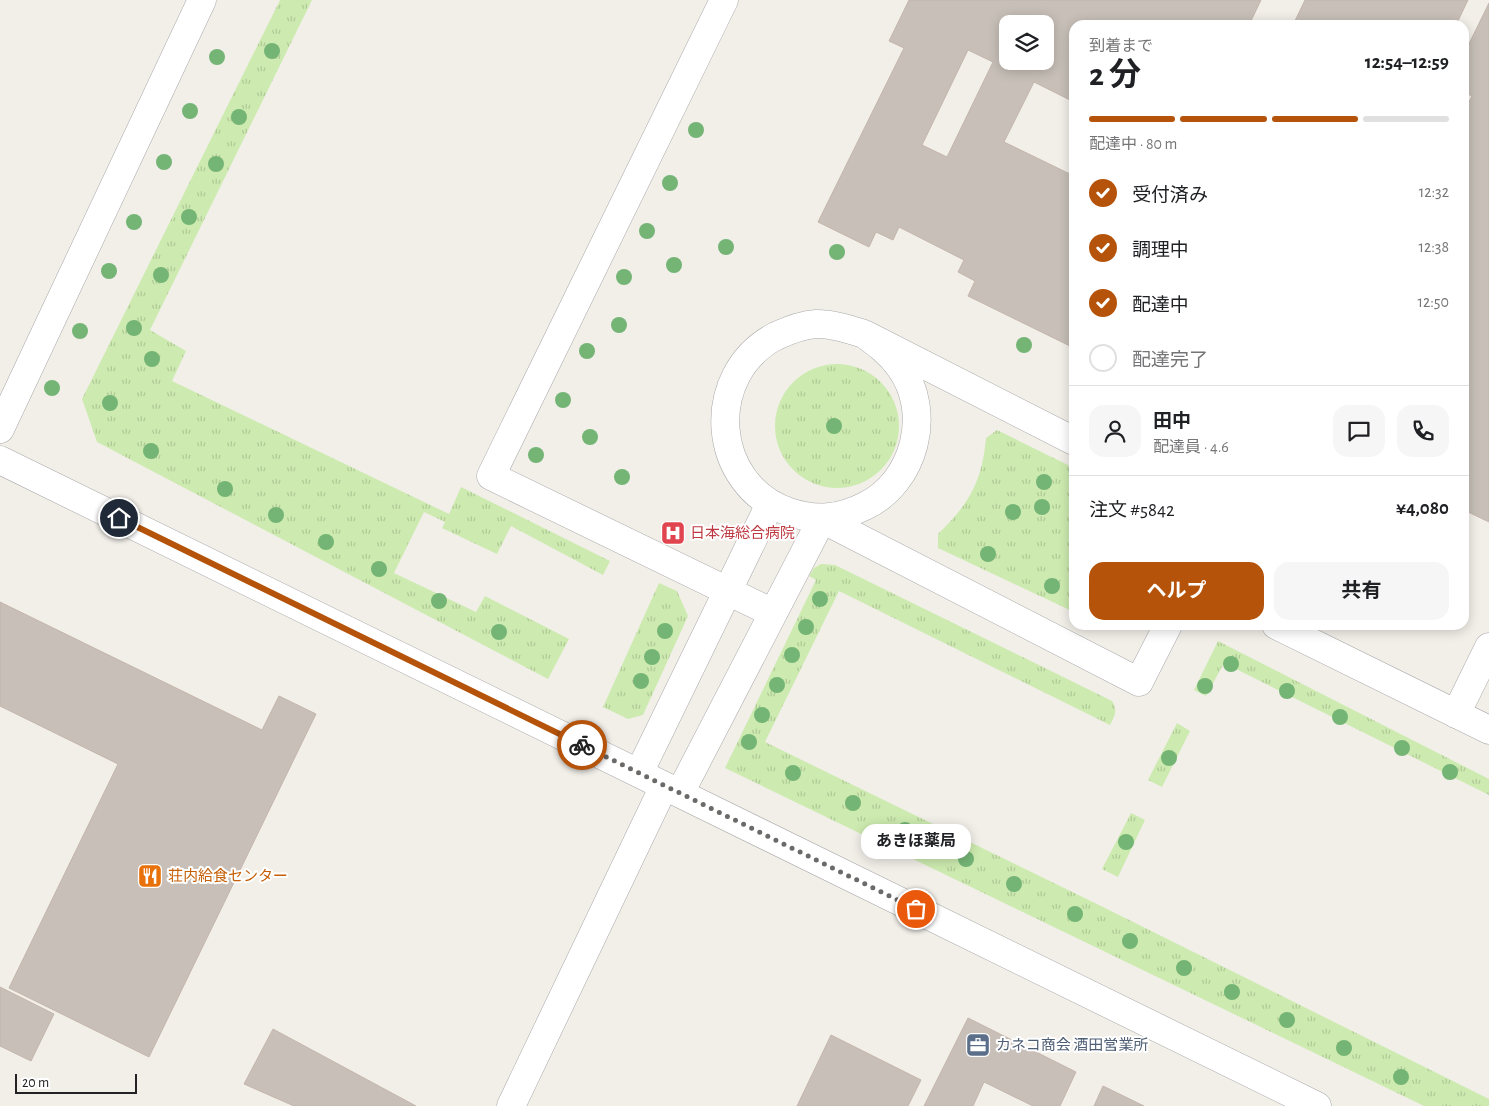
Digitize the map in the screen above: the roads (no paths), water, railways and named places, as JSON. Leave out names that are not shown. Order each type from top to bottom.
[{"type":"street","points":[[0,429],[202,0]]},
{"type":"street","points":[[724,0],[491,476],[773,613]]},
{"type":"street","points":[[1069,438],[864,334],[840,326],[815,324],[790,329],[768,341],[748,357],[734,378],[726,402],[724,427],[729,452],[741,475],[757,494],[770,504],[802,516],[822,519],[1139,682],[1165,630]]},
{"type":"street","points":[[822,519],[852,513],[874,502],[894,485],[908,464],[915,440],[917,415],[912,390],[901,368],[885,348],[864,334]]},
{"type":"street","points":[[0,460],[1316,1106]]},
{"type":"street","points":[[639,773],[770,504]]},
{"type":"street","points":[[511,1106],[672,789],[773,613],[822,519]]},
{"type":"street","points":[[1286,630],[1489,730]]},
{"type":"street","points":[[1456,714],[1489,646]]},
{"type":"place","name":"日本海総合病院","points":[[673,533]]},
{"type":"place","name":"荘内給食センター","points":[[150,876]]},
{"type":"place","name":"あきほ薬局","points":[[916,909]]},
{"type":"place","name":"カネコ商会 酒田営業所","points":[[978,1045]]}]
